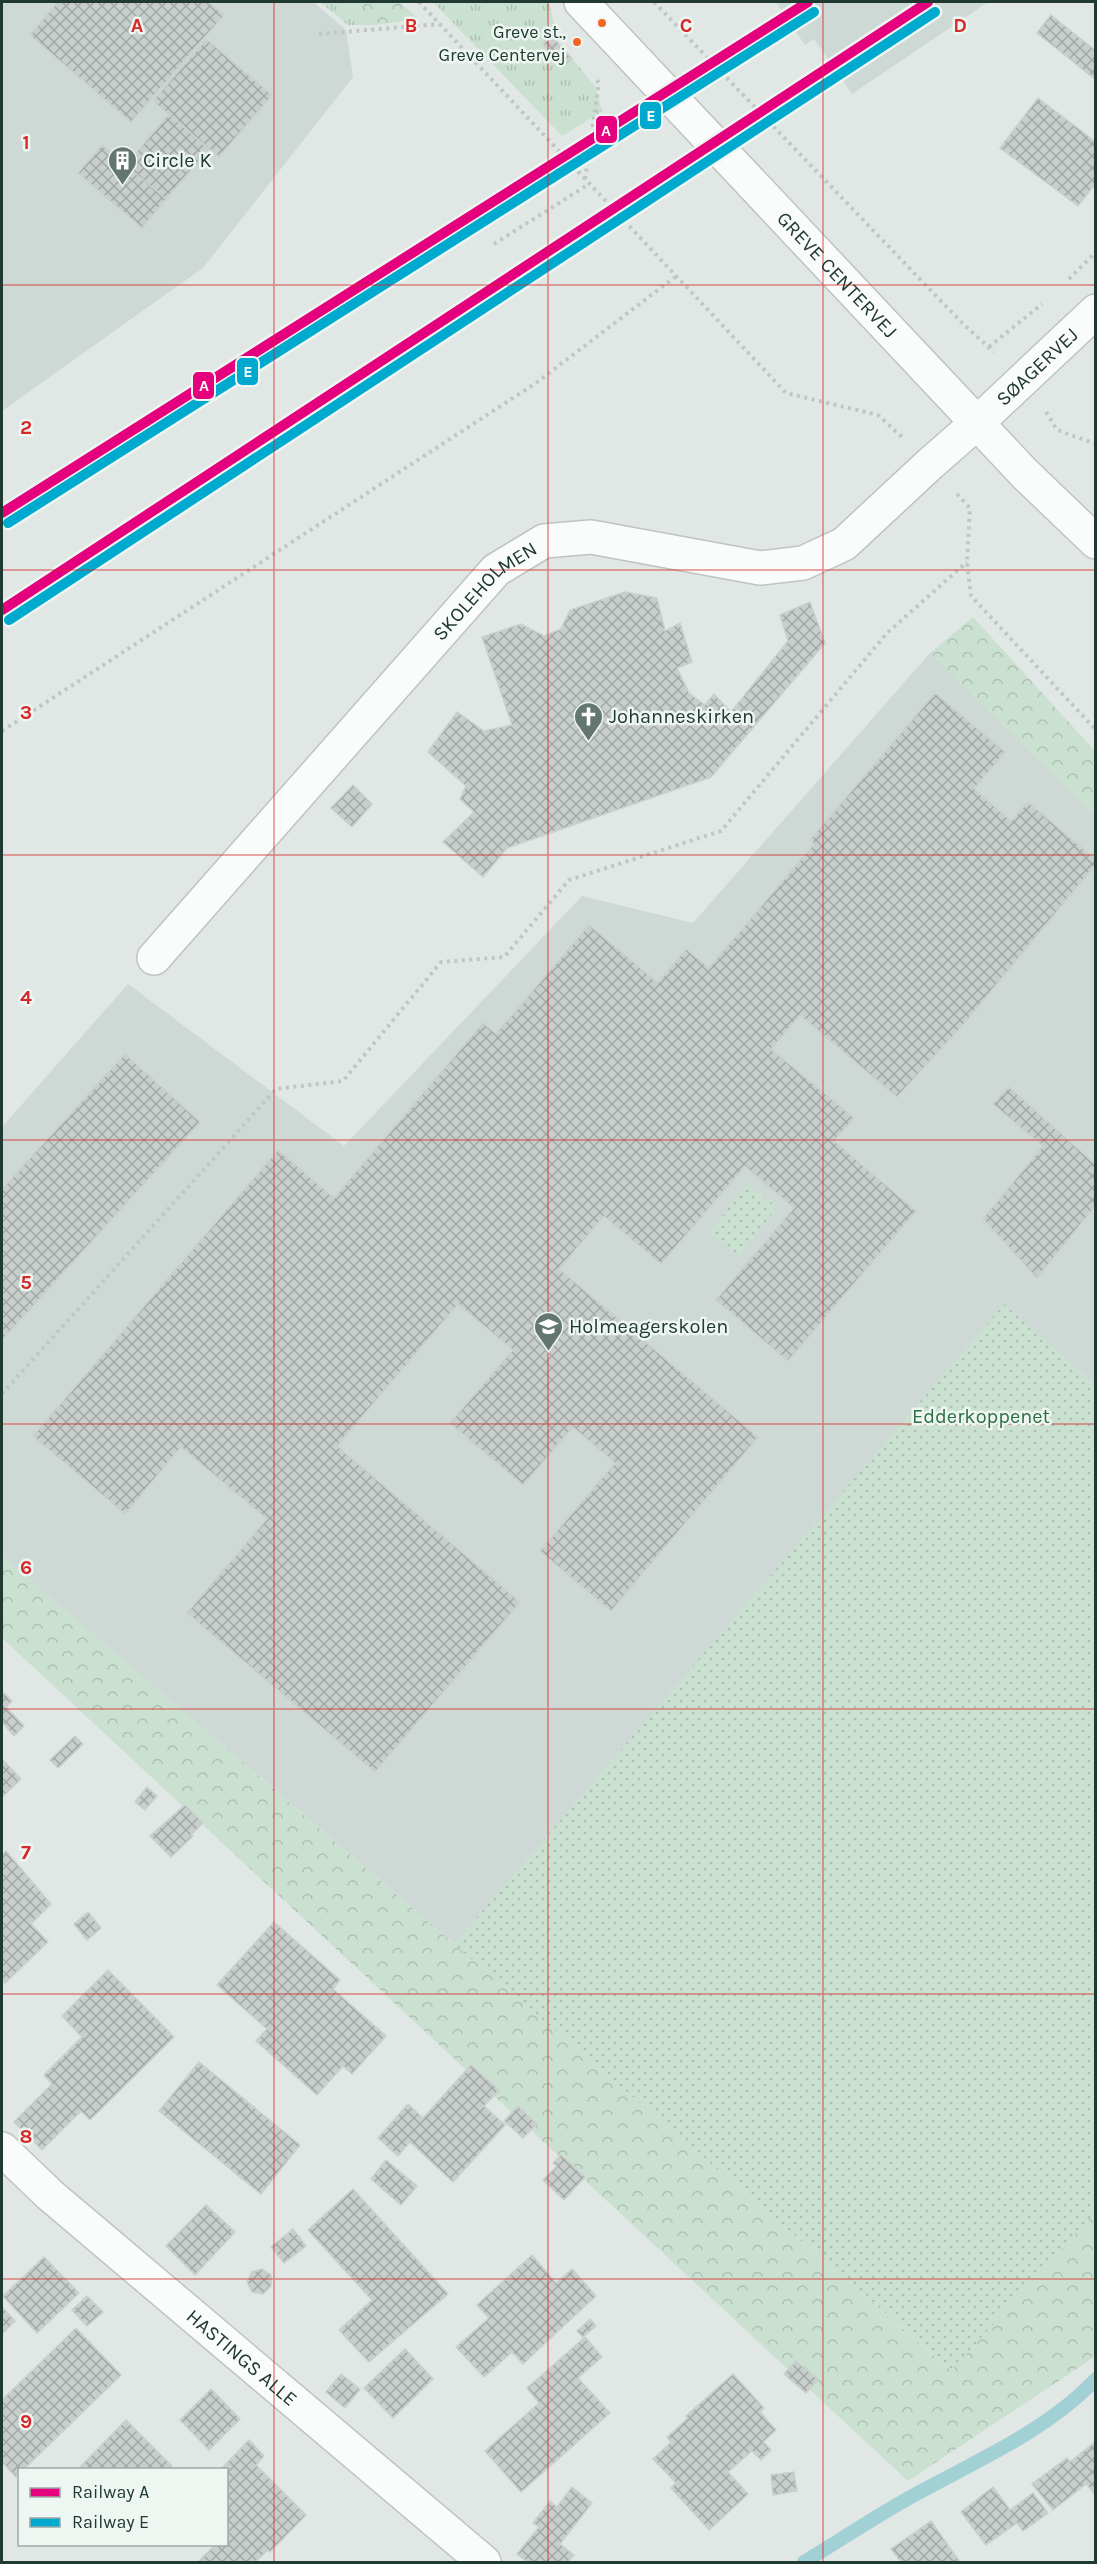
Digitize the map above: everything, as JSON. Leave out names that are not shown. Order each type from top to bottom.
[{"type":"street","name":"GREVE CENTERVEJ","points":[[581,2],[1025,474],[1095,542]]},
{"type":"street","name":"SØAGERVEJ","points":[[978,422],[1095,311]]},
{"type":"street","name":"SKOLEHOLMEN","points":[[154,958],[496,570],[544,541],[591,537],[760,568],[803,562],[844,544],[978,422]]},
{"type":"street","name":"HASTINGS ALLE","points":[[2,2149],[50,2195],[484,2562]]},
{"type":"path","points":[[419,2],[786,393],[878,415],[931,463],[969,508],[967,562],[971,596],[1095,730]]},
{"type":"path","points":[[654,2],[964,325],[1025,379],[1057,430],[1095,444]]},
{"type":"path","points":[[319,34],[440,24]]},
{"type":"path","points":[[585,180],[599,82],[592,75]]},
{"type":"path","points":[[494,244],[589,184]]},
{"type":"path","points":[[1065,283],[1095,252]]},
{"type":"path","points":[[2,731],[536,383],[675,277]]},
{"type":"path","points":[[988,346],[1048,298]]},
{"type":"path","points":[[2,1394],[276,1089],[343,1081],[441,962],[504,957],[569,880],[721,831],[887,633],[967,562]]},
{"type":"shaded area","points":[[2,2],[313,2],[346,30],[353,77],[203,268],[2,411]]},
{"type":"shaded area","points":[[776,2],[988,2],[852,94],[814,39],[805,45]]},
{"type":"shaded area","name":"Holmeagerskolen","points":[[930,653],[1095,815],[1095,2211],[952,2370],[2,1556],[2,1127],[128,984],[344,1146],[582,896],[693,923]]},
{"type":"green space","points":[[320,2],[359,2],[368,10],[374,25],[348,25]]},
{"type":"green space","points":[[359,2],[400,2],[418,19],[374,25],[368,10]]},
{"type":"green space","points":[[433,2],[549,2],[556,33],[543,44],[563,67],[572,59],[595,86],[602,111],[562,136]]},
{"type":"green space","points":[[973,617],[1095,751],[1095,815],[930,653]]},
{"type":"green space","points":[[747,1184],[777,1207],[739,1256],[709,1233]]},
{"type":"green space","name":"Edderkoppenet","points":[[1004,1304],[1095,1384],[1096,2211],[952,2370],[454,1944]]},
{"type":"green space","points":[[2,1556],[951,2370],[1095,2211],[1095,2354],[1090,2360],[908,2481],[2,1638]]},
{"type":"building","name":"Circle K","points":[[58,2],[208,2],[224,15],[131,122],[30,35]]},
{"type":"building","points":[[1051,15],[1096,51],[1096,80],[1037,33]]},
{"type":"building","points":[[552,36],[572,59],[563,67],[543,44]]},
{"type":"building","name":"Circle K","points":[[206,39],[272,95],[219,157],[153,101]]},
{"type":"building","points":[[1038,98],[1096,142],[1096,183],[1078,206],[1000,148]]},
{"type":"building","points":[[169,114],[209,149],[166,199],[125,166]]},
{"type":"building","name":"Circle K","points":[[102,145],[166,199],[142,228],[78,173]]},
{"type":"building","name":"Johanneskirken","points":[[625,592],[657,598],[665,631],[680,623],[692,662],[677,668],[689,693],[705,705],[714,694],[731,712],[788,641],[780,615],[810,602],[825,643],[711,777],[507,848],[483,877],[443,842],[474,812],[460,799],[466,786],[428,752],[457,712],[484,731],[512,725],[482,637],[521,624],[544,636],[561,629],[570,610]]},
{"type":"building","points":[[935,693],[1005,752],[974,789],[1011,821],[1028,802],[1096,860],[1096,864],[962,1026],[897,1097],[800,1015],[771,1049],[854,1118],[834,1141],[916,1211],[788,1361],[716,1300],[794,1208],[745,1166],[661,1264],[604,1216],[559,1269],[758,1437],[611,1611],[540,1551],[615,1463],[573,1427],[523,1485],[450,1423],[513,1350],[458,1304],[337,1446],[520,1602],[375,1772],[187,1613],[267,1519],[181,1447],[125,1514],[33,1436],[278,1150],[334,1198],[483,1023],[496,1034],[589,925],[658,983],[686,949],[709,968],[814,844],[810,840]]},
{"type":"building","points":[[353,785],[372,804],[352,827],[331,808]]},
{"type":"building","points":[[125,1054],[200,1122],[2,1340],[2,1189]]},
{"type":"building","points":[[1009,1087],[1096,1165],[1096,1205],[1037,1278],[983,1219],[1043,1146],[993,1104]]},
{"type":"building","points":[[4,1693],[12,1701],[6,1707],[24,1726],[14,1736],[2,1722],[2,1695]]},
{"type":"building","points":[[75,1736],[83,1744],[58,1768],[50,1760]]},
{"type":"building","points":[[2,1759],[21,1779],[2,1797]]},
{"type":"building","points":[[147,1787],[157,1796],[145,1810],[135,1802]]},
{"type":"building","points":[[185,1805],[203,1823],[171,1857],[150,1836]]},
{"type":"building","points":[[6,1851],[51,1904],[31,1924],[48,1942],[5,1983],[2,1979],[2,1855]]},
{"type":"building","points":[[88,1912],[101,1928],[87,1940],[74,1924]]},
{"type":"building","points":[[274,1922],[340,1980],[333,1989],[386,2036],[352,2074],[343,2066],[317,2095],[256,2041],[267,2029],[217,1985]]},
{"type":"building","points":[[108,1970],[174,2037],[90,2120],[81,2111],[42,2150],[14,2122],[52,2084],[44,2075],[82,2037],[62,2016]]},
{"type":"building","points":[[199,2062],[300,2145],[261,2194],[159,2111]]},
{"type":"building","points":[[471,2065],[499,2090],[484,2106],[505,2125],[453,2182],[410,2142],[398,2156],[378,2138],[408,2104],[423,2118]]},
{"type":"building","points":[[518,2106],[537,2124],[523,2138],[504,2121]]},
{"type":"building","points":[[561,2155],[585,2177],[564,2200],[543,2180],[557,2166],[553,2163]]},
{"type":"building","points":[[386,2160],[417,2186],[401,2205],[371,2179]]},
{"type":"building","points":[[353,2189],[448,2294],[369,2362],[339,2330],[372,2300],[308,2230]]},
{"type":"building","points":[[206,2205],[235,2232],[195,2275],[166,2246]]},
{"type":"building","points":[[293,2229],[306,2246],[284,2263],[271,2247]]},
{"type":"building","points":[[532,2255],[556,2283],[572,2269],[596,2296],[523,2364],[512,2352],[484,2377],[456,2347],[489,2318],[477,2305]]},
{"type":"building","points":[[44,2257],[79,2293],[37,2333],[3,2296]]},
{"type":"building","points":[[262,2269],[271,2275],[271,2286],[263,2294],[252,2292],[247,2282],[252,2272]]},
{"type":"building","points":[[87,2296],[103,2312],[87,2326],[72,2310]]},
{"type":"building","points":[[2,2307],[15,2321],[2,2334]]},
{"type":"building","points":[[590,2319],[596,2326],[583,2337],[577,2331]]},
{"type":"building","points":[[76,2328],[121,2375],[25,2468],[18,2468],[16,2477],[2,2462],[2,2400]]},
{"type":"building","points":[[585,2337],[602,2357],[578,2378],[610,2413],[521,2492],[485,2451],[539,2403],[527,2388]]},
{"type":"building","points":[[405,2349],[433,2379],[393,2418],[364,2388]]},
{"type":"building","points":[[796,2361],[818,2379],[806,2393],[784,2374]]},
{"type":"building","points":[[341,2374],[360,2389],[345,2408],[326,2392]]},
{"type":"building","points":[[733,2374],[764,2408],[760,2412],[776,2430],[763,2442],[771,2450],[761,2460],[752,2451],[728,2472],[748,2494],[709,2530],[671,2488],[676,2483],[653,2459],[671,2442],[667,2437],[688,2418],[686,2416]]},
{"type":"building","points":[[211,2389],[240,2419],[209,2450],[180,2420]]},
{"type":"building","points":[[126,2420],[172,2466],[170,2468],[79,2468]]},
{"type":"building","points":[[249,2440],[264,2456],[256,2465],[306,2515],[270,2552],[268,2550],[255,2562],[198,2562],[214,2546],[228,2546],[228,2468],[222,2468]]},
{"type":"building","points":[[1096,2441],[1096,2496],[1086,2484],[1053,2510],[1032,2484],[1067,2458],[1070,2462]]},
{"type":"building","points":[[794,2472],[797,2491],[773,2495],[771,2475]]},
{"type":"building","points":[[572,2487],[592,2503],[560,2544],[574,2555],[568,2562],[528,2562],[517,2554],[539,2527],[533,2523],[550,2501],[557,2507]]},
{"type":"building","points":[[993,2487],[1010,2510],[1033,2493],[1048,2513],[1023,2531],[1017,2523],[986,2545],[961,2512]]},
{"type":"building","points":[[931,2521],[960,2562],[901,2562],[891,2549]]},
{"type":"waterway","points":[[804,2562],[903,2501],[1012,2443],[1056,2414],[1096,2379]]},
{"type":"rail line","name":"A","points":[[2,513],[808,2]]},
{"type":"rail line","name":"A","points":[[2,610],[928,2]]},
{"type":"rail line","name":"E","points":[[8,523],[814,12]]},
{"type":"rail line","name":"E","points":[[9,620],[935,12]]},
{"type":"place","name":"Greve st., Greve Centervej","points":[[577,42]]},
{"type":"place","name":"Circle K","points":[[122,186]]},
{"type":"place","name":"Johanneskirken","points":[[588,742]]},
{"type":"place","name":"Holmeagerskolen","points":[[548,1352]]}]
